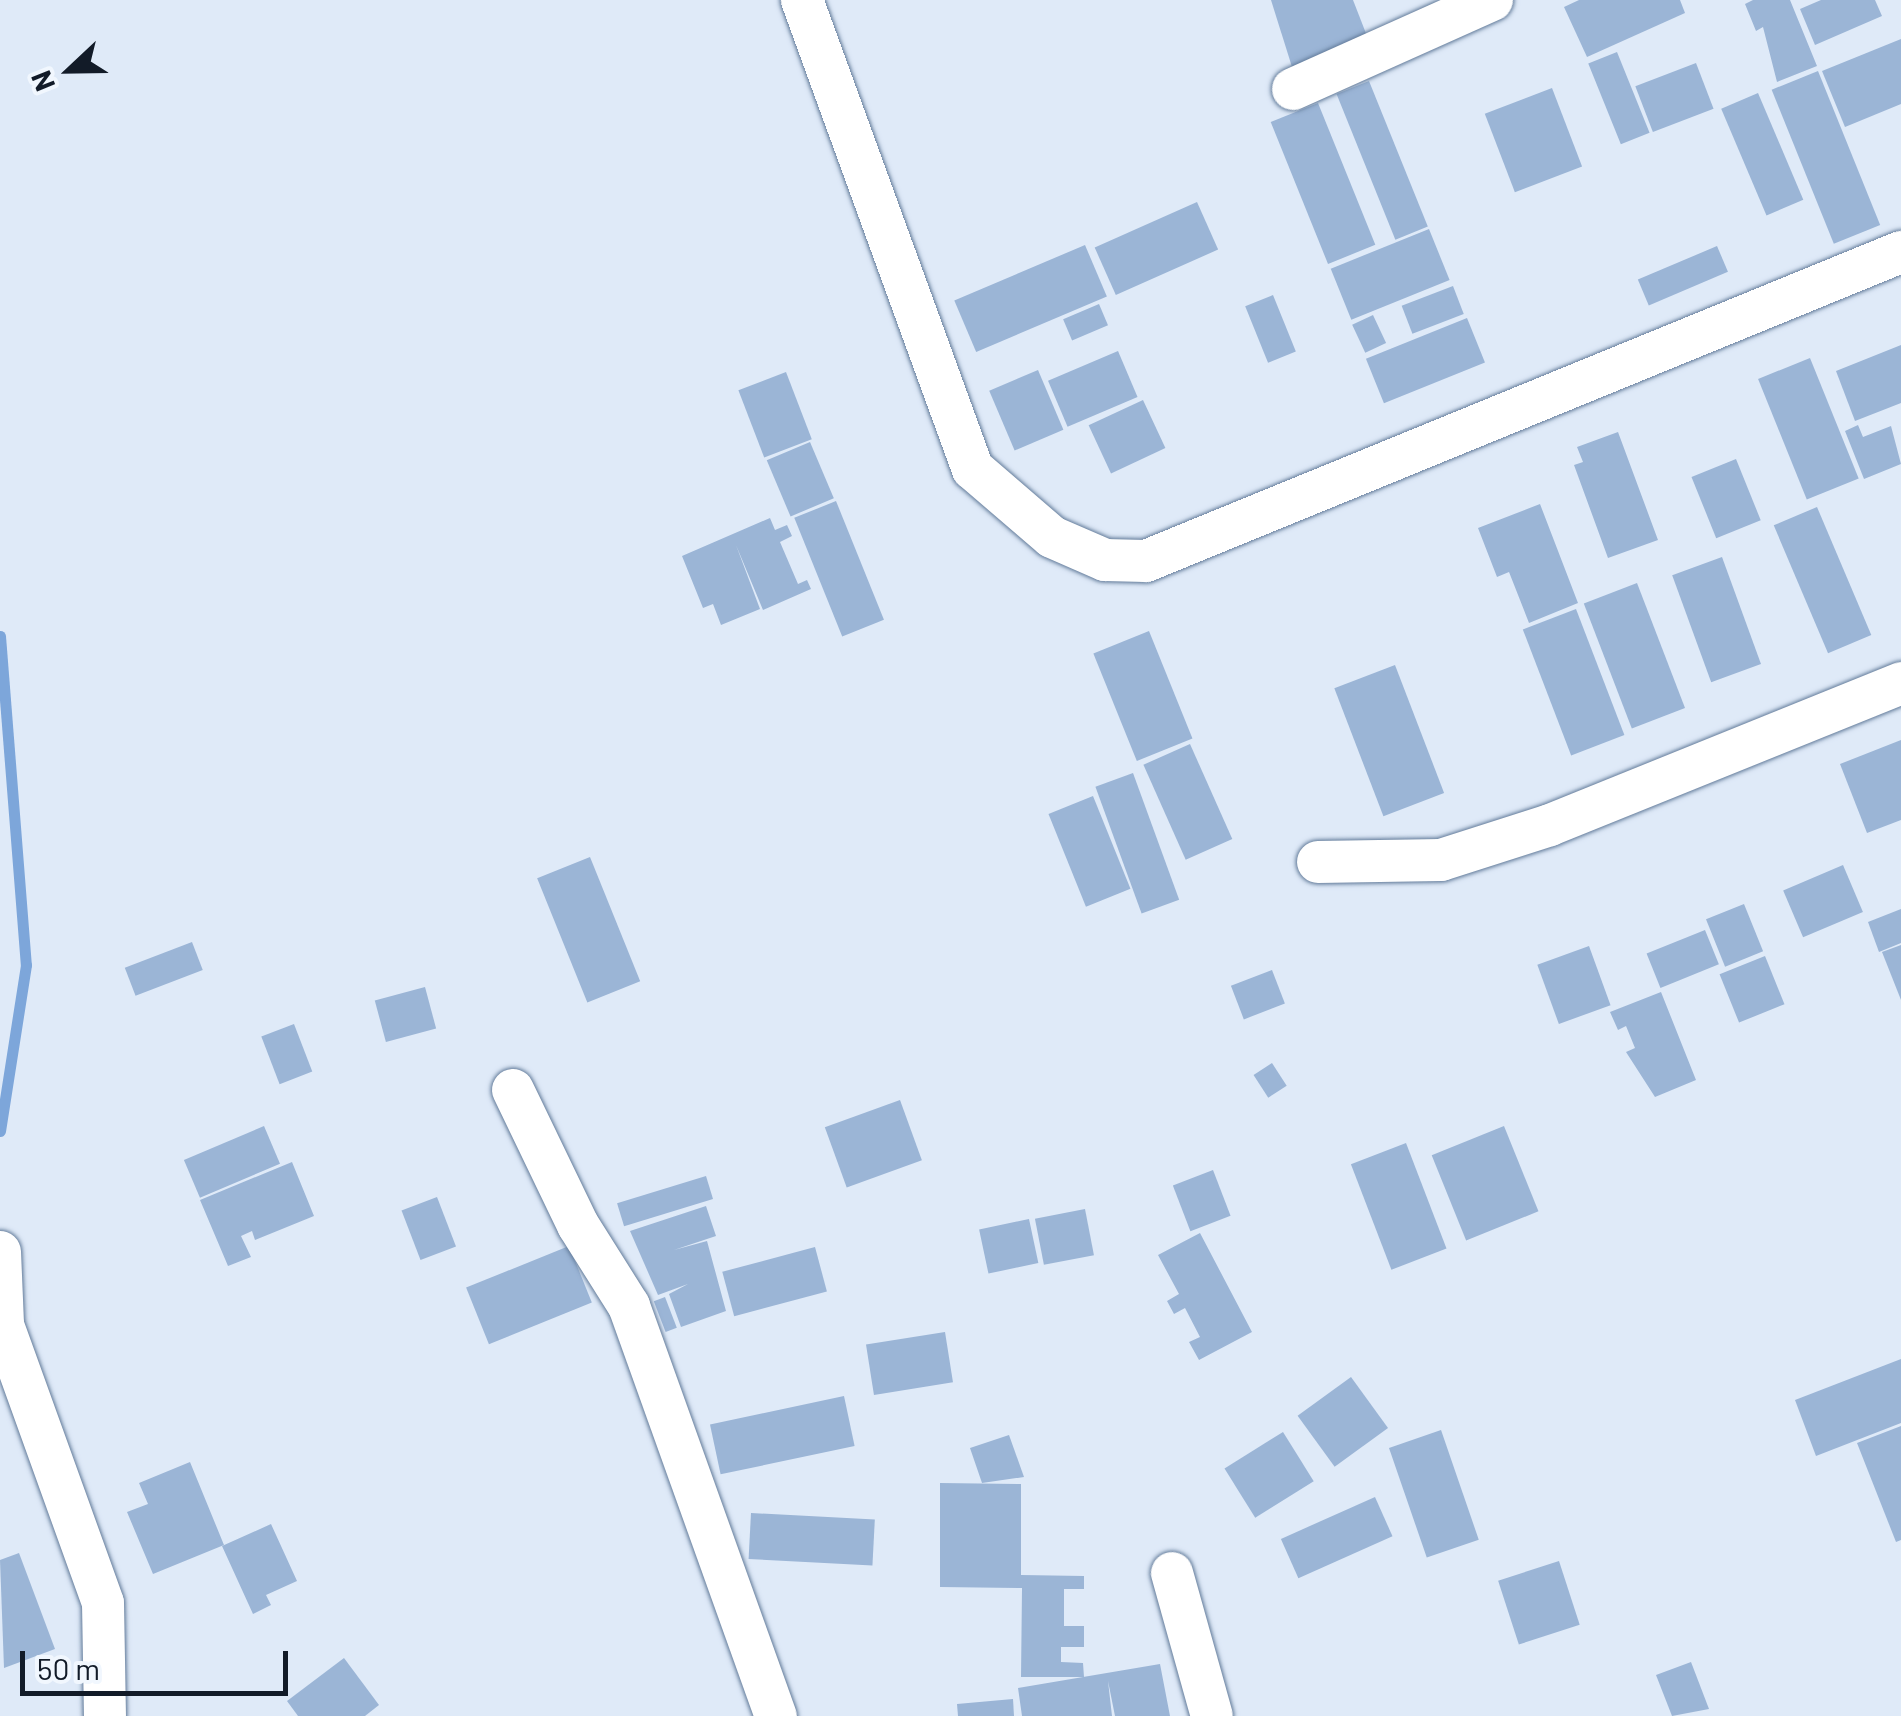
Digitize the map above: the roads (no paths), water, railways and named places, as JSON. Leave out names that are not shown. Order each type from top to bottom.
[{"type":"street","points":[[802,0],[973,469],[1052,537],[1106,560],[1146,561],[1901,252]]},
{"type":"street","points":[[1292,88],[1492,0]]},
{"type":"street","points":[[1318,862],[1441,860],[1550,825],[1901,683]]},
{"type":"street","points":[[513,1090],[578,1225],[629,1306],[776,1716]]},
{"type":"street","points":[[0,1252],[3,1325],[103,1603],[105,1716]]},
{"type":"street","points":[[1172,1574],[1212,1716]]},
{"type":"waterway","points":[[0,636],[26,965],[0,1131]]}]
